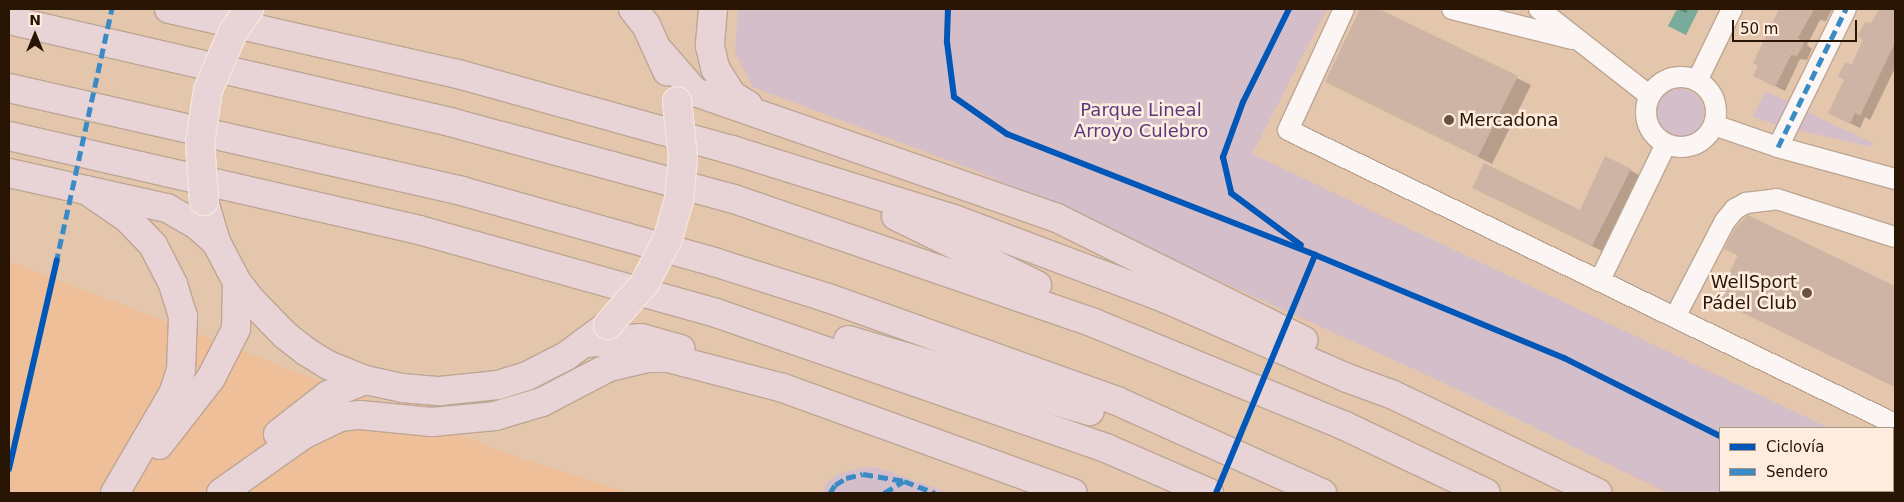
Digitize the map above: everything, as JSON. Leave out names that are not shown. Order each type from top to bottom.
[{"type":"highway","points":[[169,9],[458,74],[732,150],[954,220],[1164,298],[1347,378],[1391,394],[1598,493]]},
{"type":"highway","points":[[249,9],[232,32],[208,90],[200,143],[204,201],[216,242],[237,282],[285,335],[328,365],[365,380],[411,389],[474,390],[527,376],[587,343],[608,325],[645,283],[668,238],[679,200],[683,158],[677,100],[661,53],[642,14]]},
{"type":"highway","points":[[713,9],[710,46],[722,83],[732,95],[768,118]]},
{"type":"highway","points":[[9,20],[450,122],[734,199],[1094,323],[1343,425],[1486,493]]},
{"type":"highway","points":[[661,53],[695,92],[1057,218],[1368,373],[1391,394]]},
{"type":"highway","points":[[9,88],[258,142],[462,192],[714,262],[828,298],[1117,401],[1322,493]]},
{"type":"highway","points":[[9,136],[419,230],[716,313],[1108,449],[1209,493]]},
{"type":"highway","points":[[732,150],[893,214],[1067,300],[1094,323]]},
{"type":"highway","points":[[9,173],[166,208],[198,226],[216,242]]},
{"type":"highway","points":[[86,190],[127,218],[152,245],[173,284],[183,316],[181,370],[174,392],[115,493]]},
{"type":"highway","points":[[120,493],[211,378],[236,329],[237,282]]},
{"type":"highway","points":[[716,313],[832,336],[1031,391],[1138,426],[1207,442]]},
{"type":"highway","points":[[587,343],[624,338],[651,340],[708,358],[783,388],[1073,493]]},
{"type":"highway","points":[[220,493],[303,435],[340,417],[360,415],[432,422],[495,416],[542,402],[626,361],[668,358],[783,388]]},
{"type":"highway","points":[[220,493],[295,419],[328,395],[365,380]]},
{"type":"street","points":[[1344,9],[1288,130],[1895,424]]},
{"type":"street","points":[[1452,9],[1579,41]]},
{"type":"street","points":[[1539,9],[1650,96]]},
{"type":"street","points":[[1698,81],[1732,9]]},
{"type":"street","points":[[1778,147],[1846,9]]},
{"type":"street","points":[[1676,78],[1698,81],[1712,96],[1716,105],[1714,126],[1708,135],[1694,145],[1677,147],[1666,144],[1657,138],[1646,118],[1650,96],[1665,81],[1676,78]]},
{"type":"street","points":[[1714,126],[1778,147],[1895,179]]},
{"type":"street","points":[[1600,280],[1666,144]]},
{"type":"street","points":[[1675,317],[1726,220],[1735,209],[1746,203],[1778,199],[1895,237]]},
{"type":"shaded area","points":[[1677,9],[1699,9],[1686,35],[1668,26]]},
{"type":"shaded area","points":[[9,261],[523,459],[631,493],[9,493]]},
{"type":"green space","name":"Parque Lineal Arroyo Culebro","points":[[738,9],[1327,9],[1252,154],[1827,427],[1719,427],[1719,492],[1894,492],[1894,476],[1895,493],[1667,493],[1451,386],[982,173],[753,87],[735,52]]},
{"type":"green space","points":[[1675,89],[1685,89],[1697,96],[1704,108],[1704,118],[1697,130],[1685,137],[1675,137],[1667,133],[1660,126],[1656,118],[1656,108],[1660,100],[1667,93]]},
{"type":"green space","points":[[1765,91],[1789,102],[1777,125],[1753,117]]},
{"type":"green space","points":[[1807,112],[1873,143],[1871,147],[1798,130]]},
{"type":"green space","points":[[864,467],[879,468],[950,493],[822,493],[827,482],[838,474]]},
{"type":"building","name":"Mercadona","points":[[1360,9],[1379,9],[1518,76],[1478,157],[1325,82]]},
{"type":"building","points":[[1779,9],[1814,9],[1798,38],[1804,43],[1797,56],[1791,55],[1775,87],[1753,76],[1758,66],[1753,63]]},
{"type":"building","points":[[1879,9],[1895,9],[1895,43],[1860,116],[1855,113],[1850,124],[1828,113],[1844,80],[1838,76],[1845,63],[1852,64],[1863,40],[1858,36],[1861,29],[1865,22],[1871,23]]},
{"type":"building","points":[[1605,156],[1631,169],[1592,246],[1472,188],[1484,163],[1580,210]]},
{"type":"building","name":"WellSport Pádel Club","points":[[1748,215],[1895,286],[1895,387],[1716,300],[1738,255],[1724,249],[1735,228]]},
{"type":"marked path","points":[[56,263],[112,9]]},
{"type":"marked path","points":[[1778,147],[1846,9]]},
{"type":"marked path","points":[[830,493],[835,485],[846,478],[863,474],[904,481],[935,493]]},
{"type":"marked path","points":[[884,493],[904,481]]},
{"type":"cycle path","points":[[948,9],[947,42],[954,97],[1007,134],[1315,255],[1564,358],[1719,436]]},
{"type":"cycle path","points":[[1289,9],[1243,102],[1223,157],[1231,193],[1301,245]]},
{"type":"cycle path","points":[[1216,493],[1315,255]]},
{"type":"cycle path","points":[[9,469],[57,260]]},
{"type":"place","name":"Mercadona","points":[[1449,120]]},
{"type":"place","name":"WellSport Pádel Club","points":[[1807,293]]}]
